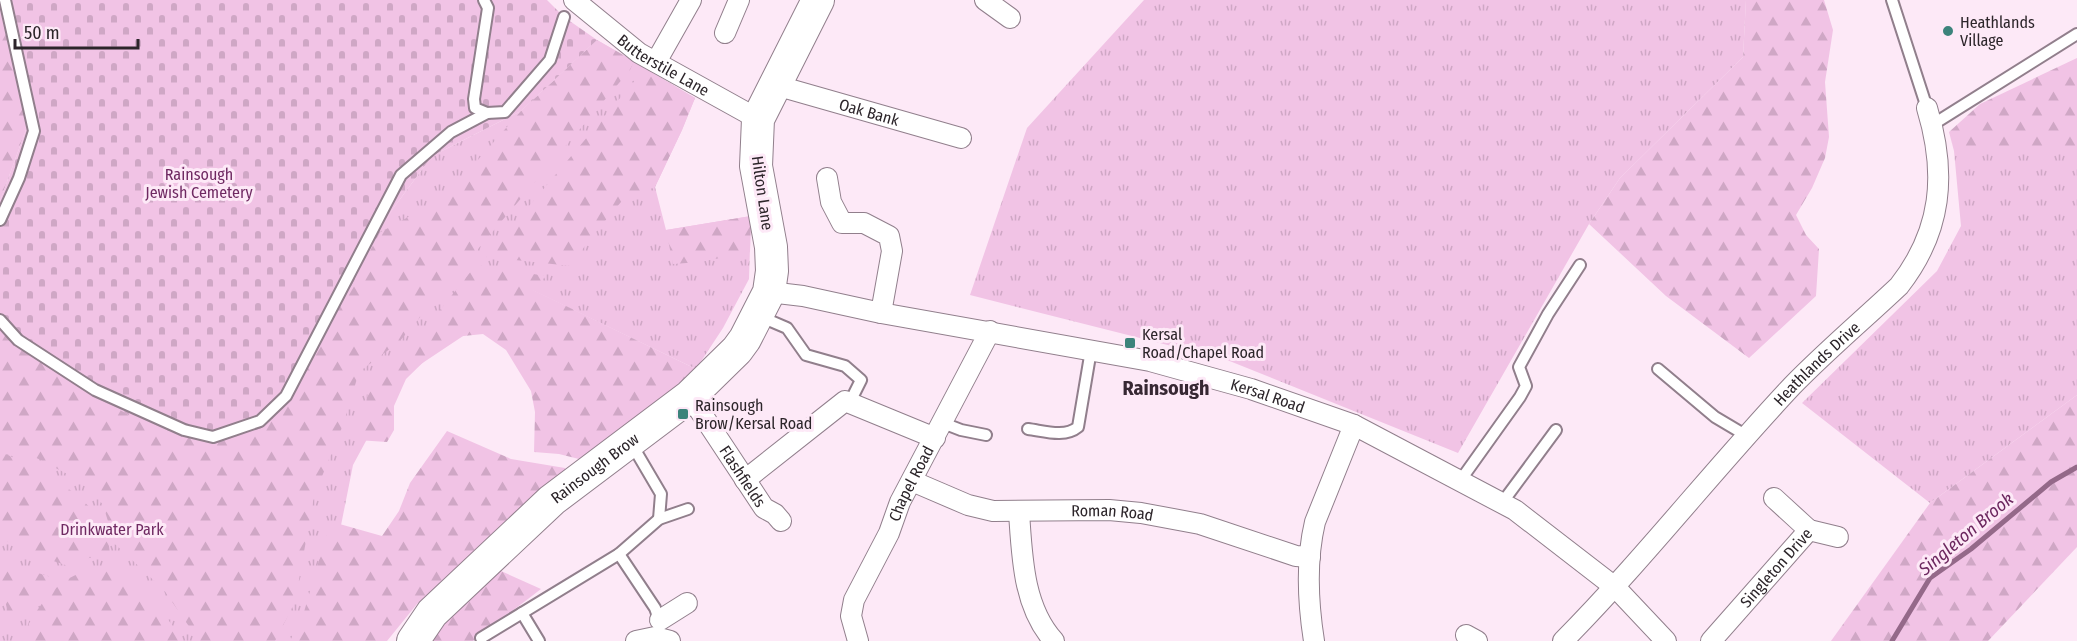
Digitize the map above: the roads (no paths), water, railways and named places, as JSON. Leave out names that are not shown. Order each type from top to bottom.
[{"type":"main road","name":"Hilton Lane","points":[[764,304],[772,271],[771,247],[756,166],[758,119],[818,0]]},
{"type":"main road","name":"Rainsough Brow","points":[[413,641],[432,613],[552,500],[690,396],[737,350],[764,304]]},
{"type":"street","points":[[656,62],[690,0]]},
{"type":"street","points":[[725,33],[739,0]]},
{"type":"street","points":[[985,0],[1010,18]]},
{"type":"street","name":"Butterstile Lane","points":[[569,8],[639,53],[758,119]]},
{"type":"street","name":"Oak Bank","points":[[775,85],[962,138]]},
{"type":"street","name":"Heathlands Drive","points":[[1563,641],[1616,588],[1794,385],[1899,286],[1912,270],[1932,228],[1938,202],[1930,116]]},
{"type":"street","points":[[827,178],[831,202],[842,223],[864,223],[889,236],[892,251],[881,313]]},
{"type":"street","name":"Kersal Road","points":[[764,304],[803,296],[881,313],[1150,361],[1240,386],[1354,425],[1515,510],[1616,588],[1666,641]]},
{"type":"street","name":"Chapel Road","points":[[858,641],[851,616],[854,600],[889,533],[900,502],[940,431],[990,331]]},
{"type":"street","name":"Flashfields","points":[[690,396],[764,508],[775,514],[781,521]]},
{"type":"street","points":[[745,480],[845,401],[940,431]]},
{"type":"street","points":[[1314,641],[1311,618],[1310,557],[1315,522],[1354,425]]},
{"type":"street","name":"Roman Road","points":[[912,481],[968,505],[993,511],[1076,510],[1141,513],[1200,524],[1296,556],[1310,557]]},
{"type":"street","name":"Singleton Drive","points":[[1711,641],[1809,530],[1774,498]]},
{"type":"street","points":[[1019,512],[1022,553],[1033,608],[1043,629],[1054,641]]},
{"type":"street","points":[[1809,530],[1838,537]]},
{"type":"street","points":[[656,635],[687,603]]},
{"type":"lane","points":[[0,220],[19,178],[34,131],[5,0]]},
{"type":"lane","points":[[483,0],[488,8],[474,99],[475,108],[487,113]]},
{"type":"lane","points":[[1892,0],[1930,116],[2077,34]]},
{"type":"lane","points":[[0,320],[18,340],[95,390],[184,430],[213,437],[260,421],[285,396],[401,175],[451,132],[487,113],[505,112],[550,60],[569,8]]},
{"type":"lane","points":[[1460,481],[1521,397],[1526,386],[1519,367],[1548,314],[1580,265]]},
{"type":"lane","points":[[764,304],[787,328],[806,355],[845,366],[861,380],[853,396],[845,401]]},
{"type":"lane","points":[[1028,429],[1065,434],[1078,427],[1091,350]]},
{"type":"lane","points":[[1658,369],[1715,417],[1747,436]]},
{"type":"lane","points":[[940,431],[961,430],[986,435]]},
{"type":"lane","points":[[1502,503],[1556,430]]},
{"type":"lane","points":[[630,440],[661,494],[659,519]]},
{"type":"lane","points":[[481,638],[619,554],[659,519],[688,509]]},
{"type":"lane","points":[[619,554],[656,608],[656,635]]},
{"type":"lane","points":[[522,613],[539,641]]},
{"type":"waterway","name":"Singleton Brook","points":[[1892,641],[1930,578],[1971,549],[2051,482],[2077,467]]},
{"type":"place","name":"Heathlands Village","points":[[1948,31]]},
{"type":"place","name":"Kersal Road/Chapel Road","points":[[1130,343]]},
{"type":"place","name":"Rainsough Brow/Kersal Road","points":[[683,414]]},
{"type":"district","name":"Rainsough","points":[[1166,388]]},
{"type":"park label","name":"Rainsough Jewish Cemetery","points":[[199,183]]},
{"type":"park label","name":"Drinkwater Park","points":[[112,529]]}]
